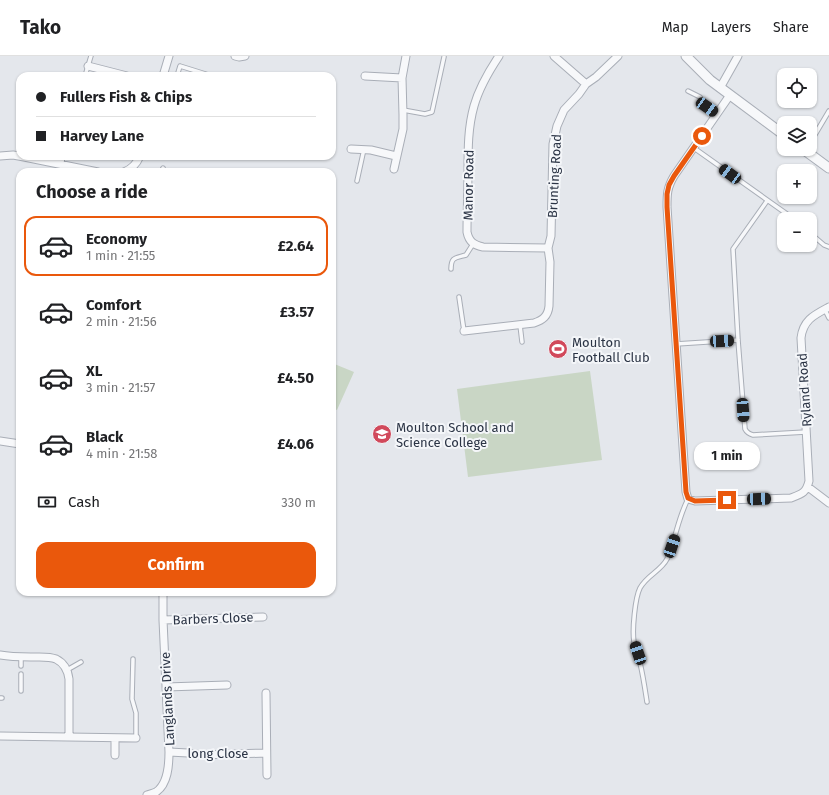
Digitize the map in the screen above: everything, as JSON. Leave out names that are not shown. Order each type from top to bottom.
[{"type":"street","points":[[164,72],[169,56]]},
{"type":"street","points":[[234,56],[245,56]]},
{"type":"street","points":[[394,169],[403,129],[402,78],[406,56]]},
{"type":"street","name":"Manor Road","points":[[473,244],[468,237],[467,232],[470,131],[473,111],[479,93],[492,66],[499,56]]},
{"type":"street","points":[[554,56],[586,84]]},
{"type":"street","name":"Brunting Road","points":[[464,331],[534,323],[545,317],[548,311],[550,262],[548,248],[551,236],[553,144],[557,126],[564,110],[586,84],[596,77],[618,56]]},
{"type":"street","points":[[686,56],[720,88],[777,130]]},
{"type":"street","points":[[720,88],[738,56]]},
{"type":"street","points":[[88,66],[111,72]]},
{"type":"street","points":[[365,76],[402,78]]},
{"type":"street","points":[[730,96],[674,176],[669,185],[667,194],[686,492],[688,498],[695,501],[791,498],[802,494],[808,488],[829,503]]},
{"type":"street","points":[[351,149],[364,149],[396,156]]},
{"type":"street","points":[[0,156],[16,156]]},
{"type":"street","points":[[815,156],[829,168]]},
{"type":"street","points":[[39,160],[79,168]]},
{"type":"street","points":[[60,160],[60,164]]},
{"type":"street","points":[[473,244],[483,247],[548,248]]},
{"type":"street","name":"Ryland Road","points":[[808,488],[809,481],[801,338],[803,327],[806,322],[827,308]]},
{"type":"street","points":[[0,442],[16,444]]},
{"type":"street","name":"Langlands Drive","points":[[147,795],[156,792],[163,783],[169,766],[163,596]]},
{"type":"street","name":"Barbers Close","points":[[163,620],[263,617]]},
{"type":"street","points":[[0,655],[54,658],[63,664],[67,670],[69,679],[69,737]]},
{"type":"street","points":[[166,687],[228,685]]},
{"type":"street","points":[[266,693],[267,775]]},
{"type":"street","points":[[0,736],[136,738]]},
{"type":"street","points":[[115,738],[115,755]]},
{"type":"street","name":"long Close","points":[[169,752],[202,755],[266,753]]},
{"type":"lane","points":[[86,72],[91,56]]},
{"type":"lane","points":[[403,110],[425,114],[432,112],[444,57]]},
{"type":"lane","points":[[178,72],[180,66],[199,72]]},
{"type":"lane","points":[[688,91],[700,97],[707,107],[717,114]]},
{"type":"lane","points":[[817,130],[829,111]]},
{"type":"lane","points":[[694,148],[784,212]]},
{"type":"lane","points":[[357,181],[364,149]]},
{"type":"lane","points":[[767,201],[733,249],[744,424],[746,432],[753,435],[806,432]]},
{"type":"lane","points":[[817,239],[829,247]]},
{"type":"lane","points":[[451,269],[451,262],[453,259],[466,255],[473,244]]},
{"type":"lane","points":[[459,297],[464,331]]},
{"type":"lane","points":[[827,308],[829,318]]},
{"type":"lane","points":[[520,325],[522,342]]},
{"type":"lane","points":[[676,344],[738,340]]},
{"type":"lane","points":[[647,702],[641,665],[634,642],[635,609],[638,594],[640,587],[650,575],[660,568],[667,559],[683,508],[688,498]]},
{"type":"lane","points":[[21,657],[21,666]]},
{"type":"lane","points":[[133,659],[132,699],[136,713],[136,738]]},
{"type":"lane","points":[[67,670],[81,662]]},
{"type":"lane","points":[[21,674],[21,692]]},
{"type":"green space","points":[[336,365],[354,372],[336,410]]},
{"type":"green space","points":[[590,371],[602,460],[468,477],[457,389]]},
{"type":"place","name":"Moulton Football Club","points":[[558,349]]},
{"type":"place","name":"Moulton School and Science College","points":[[382,434]]},
{"type":"route","points":[[702,136],[674,176],[669,185],[667,194],[686,492],[688,498],[695,501],[727,500]]}]
